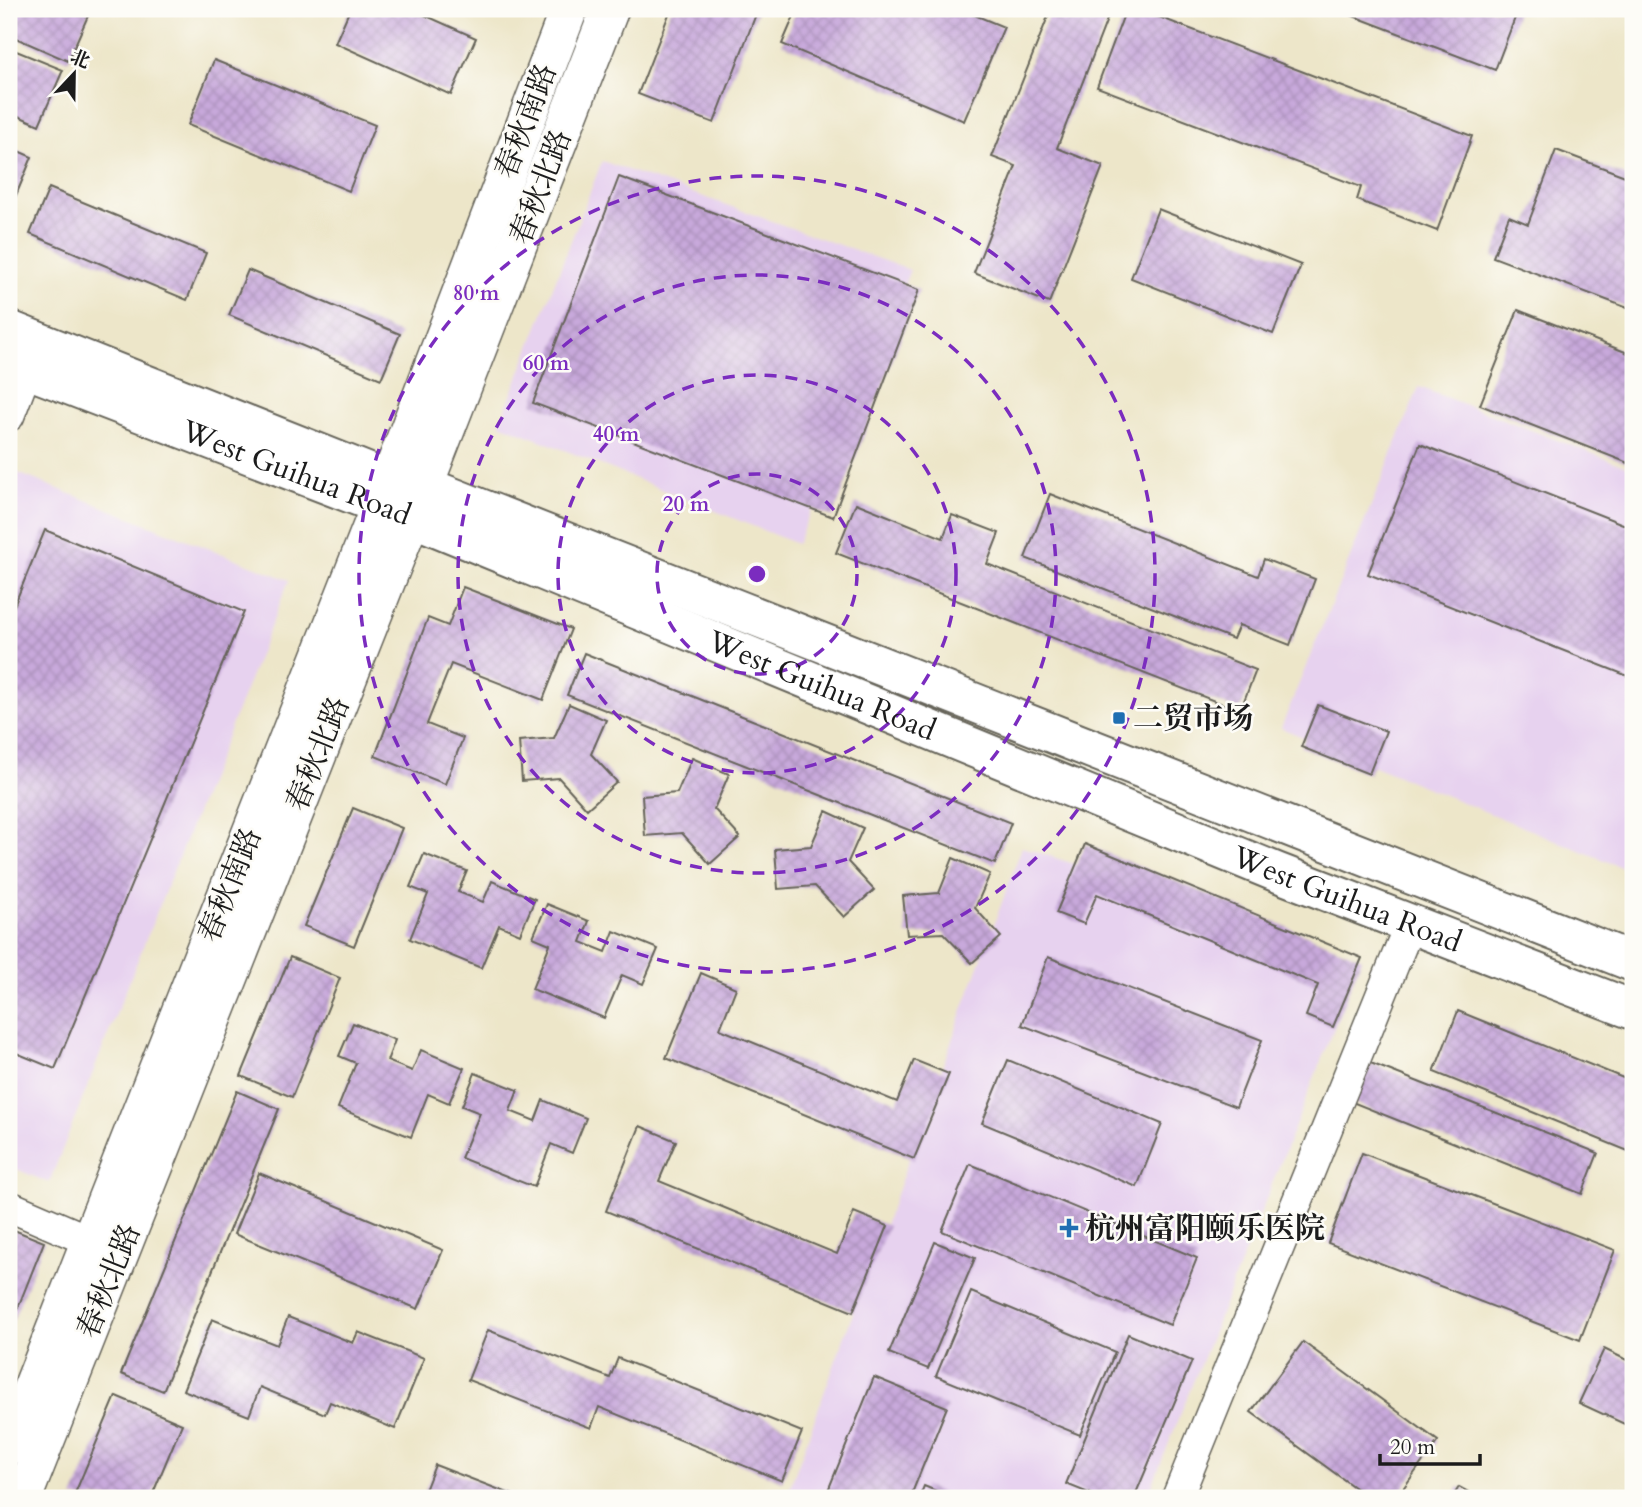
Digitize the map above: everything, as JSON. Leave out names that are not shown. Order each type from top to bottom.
[{"type":"main road","name":"West Guihua Road","points":[[9,330],[1276,872],[1633,1010]]},
{"type":"main road","name":"West Guihua Road","points":[[18,365],[402,498],[1633,962]]},
{"type":"street","name":"春秋南路","points":[[9,1446],[90,1241],[402,498],[569,9]]},
{"type":"street","name":"春秋北路","points":[[23,1498],[402,498],[610,9]]},
{"type":"street","points":[[9,416],[18,365]]},
{"type":"street","points":[[1177,1498],[1410,924]]},
{"type":"street","points":[[9,1206],[90,1241]]},
{"type":"shaded area","points":[[602,161],[910,270],[797,544],[500,424]]},
{"type":"shaded area","points":[[1419,387],[1633,469],[1633,872],[1281,728]]},
{"type":"shaded area","points":[[10,470],[289,580],[49,1183],[9,1166]]},
{"type":"shaded area","name":"杭州富阳颐乐医院","points":[[1022,847],[1362,958],[1147,1498],[786,1498]]},
{"type":"building","points":[[9,9],[91,9],[68,61],[9,35]]},
{"type":"building","points":[[350,9],[411,9],[476,38],[451,95],[335,43]]},
{"type":"building","points":[[671,9],[758,9],[714,123],[638,94]]},
{"type":"building","points":[[797,9],[960,9],[1004,27],[964,121],[782,44]]},
{"type":"building","points":[[1051,9],[1111,9],[1057,148],[1103,166],[1049,303],[974,273],[1016,166],[992,157]]},
{"type":"building","points":[[1126,9],[1138,9],[1472,136],[1437,231],[1357,200],[1361,187],[1097,87]]},
{"type":"building","points":[[1335,9],[1516,9],[1518,10],[1495,70]]},
{"type":"building","points":[[9,48],[63,70],[39,125],[9,112]]},
{"type":"building","points":[[214,60],[375,125],[349,191],[188,125]]},
{"type":"building","points":[[9,147],[32,157],[9,212]]},
{"type":"building","points":[[1556,150],[1633,179],[1633,310],[1493,257],[1509,216],[1528,224]]},
{"type":"building","points":[[619,177],[919,290],[833,517],[533,403]]},
{"type":"building","points":[[49,188],[206,253],[187,300],[30,234]]},
{"type":"building","points":[[1158,209],[1301,265],[1273,334],[1131,278]]},
{"type":"building","points":[[248,270],[400,334],[381,379],[229,315]]},
{"type":"building","points":[[1518,310],[1633,355],[1633,449],[1628,463],[1480,405]]},
{"type":"building","points":[[1420,444],[1633,528],[1633,678],[1368,574]]},
{"type":"building","points":[[1050,494],[1258,576],[1264,559],[1315,579],[1290,645],[1239,625],[1233,639],[1025,558]]},
{"type":"building","points":[[856,503],[943,538],[952,515],[999,533],[987,564],[1256,670],[1240,711],[836,553]]},
{"type":"building","points":[[45,530],[244,612],[55,1069],[9,1050],[9,618]]},
{"type":"building","points":[[463,587],[571,629],[543,700],[451,664],[427,724],[463,738],[445,784],[375,756],[428,618],[448,626]]},
{"type":"building","points":[[584,653],[1011,823],[995,864],[567,695]]},
{"type":"building","points":[[569,704],[606,720],[591,754],[617,782],[587,809],[559,778],[522,781],[519,741],[554,738]]},
{"type":"building","points":[[1318,705],[1386,731],[1369,774],[1301,747]]},
{"type":"building","points":[[692,758],[729,774],[714,809],[740,837],[710,864],[682,833],[645,836],[642,796],[677,793]]},
{"type":"building","points":[[353,808],[402,828],[354,946],[304,926]]},
{"type":"building","points":[[826,811],[863,828],[848,862],[874,890],[844,917],[815,886],[778,889],[775,849],[811,846]]},
{"type":"building","points":[[1085,844],[1362,958],[1333,1027],[1306,1016],[1318,985],[1097,894],[1084,924],[1056,913]]},
{"type":"building","points":[[424,854],[467,871],[458,892],[483,902],[492,881],[535,899],[520,934],[499,925],[481,968],[410,939],[428,894],[410,887]]},
{"type":"building","points":[[953,858],[990,874],[975,908],[1001,937],[972,963],[943,933],[907,935],[903,896],[939,893]]},
{"type":"building","points":[[547,904],[589,921],[581,942],[606,952],[614,931],[658,949],[643,984],[622,975],[604,1018],[532,989],[550,944],[533,937]]},
{"type":"building","points":[[290,957],[340,978],[292,1097],[241,1076]]},
{"type":"building","points":[[1048,957],[1262,1040],[1236,1107],[1022,1025]]},
{"type":"building","points":[[701,973],[736,988],[720,1029],[897,1102],[914,1060],[949,1074],[914,1159],[666,1058]]},
{"type":"building","points":[[1458,1011],[1633,1082],[1633,1153],[1434,1072]]},
{"type":"building","points":[[353,1023],[395,1040],[387,1061],[412,1071],[421,1050],[464,1068],[449,1103],[428,1094],[411,1137],[338,1108],[356,1063],[339,1056]]},
{"type":"building","points":[[1008,1060],[1162,1124],[1137,1187],[982,1123]]},
{"type":"building","points":[[1368,1062],[1598,1153],[1582,1194],[1352,1102]]},
{"type":"building","points":[[475,1073],[518,1090],[510,1111],[535,1121],[543,1100],[586,1118],[572,1153],[551,1144],[534,1187],[461,1158],[480,1113],[462,1106]]},
{"type":"building","points":[[237,1091],[279,1109],[163,1391],[121,1374]]},
{"type":"building","points":[[640,1126],[676,1141],[659,1181],[837,1254],[854,1212],[888,1226],[853,1312],[606,1211]]},
{"type":"building","points":[[1362,1153],[1615,1250],[1580,1340],[1328,1243]]},
{"type":"building","points":[[970,1164],[1197,1258],[1170,1325],[942,1231]]},
{"type":"building","points":[[259,1173],[443,1250],[418,1309],[234,1234]]},
{"type":"building","points":[[9,1228],[44,1242],[9,1330]]},
{"type":"building","points":[[935,1242],[975,1258],[928,1369],[889,1353]]},
{"type":"building","points":[[971,1292],[1115,1352],[1080,1435],[936,1376]]},
{"type":"building","points":[[288,1317],[353,1343],[358,1332],[424,1358],[395,1429],[330,1402],[325,1414],[260,1387],[249,1416],[183,1390],[212,1319],[277,1345]]},
{"type":"building","points":[[488,1330],[610,1378],[618,1358],[802,1432],[782,1481],[599,1407],[591,1428],[468,1380]]},
{"type":"building","points":[[1128,1334],[1192,1361],[1134,1498],[1101,1498],[1066,1484]]},
{"type":"building","points":[[1303,1342],[1438,1441],[1396,1498],[1369,1498],[1251,1412]]},
{"type":"building","points":[[1604,1349],[1633,1363],[1633,1428],[1579,1403]]},
{"type":"building","points":[[874,1377],[947,1407],[910,1498],[825,1498]]},
{"type":"building","points":[[116,1396],[182,1424],[151,1498],[73,1498]]},
{"type":"building","points":[[435,1465],[521,1498],[422,1498]]},
{"type":"building","points":[[924,1486],[953,1498],[919,1498]]},
{"type":"building","points":[[1459,1487],[1479,1498],[1452,1498]]},
{"type":"place","name":"二贸市场","points":[[1119,718]]},
{"type":"place","name":"杭州富阳颐乐医院","points":[[1069,1228]]}]
